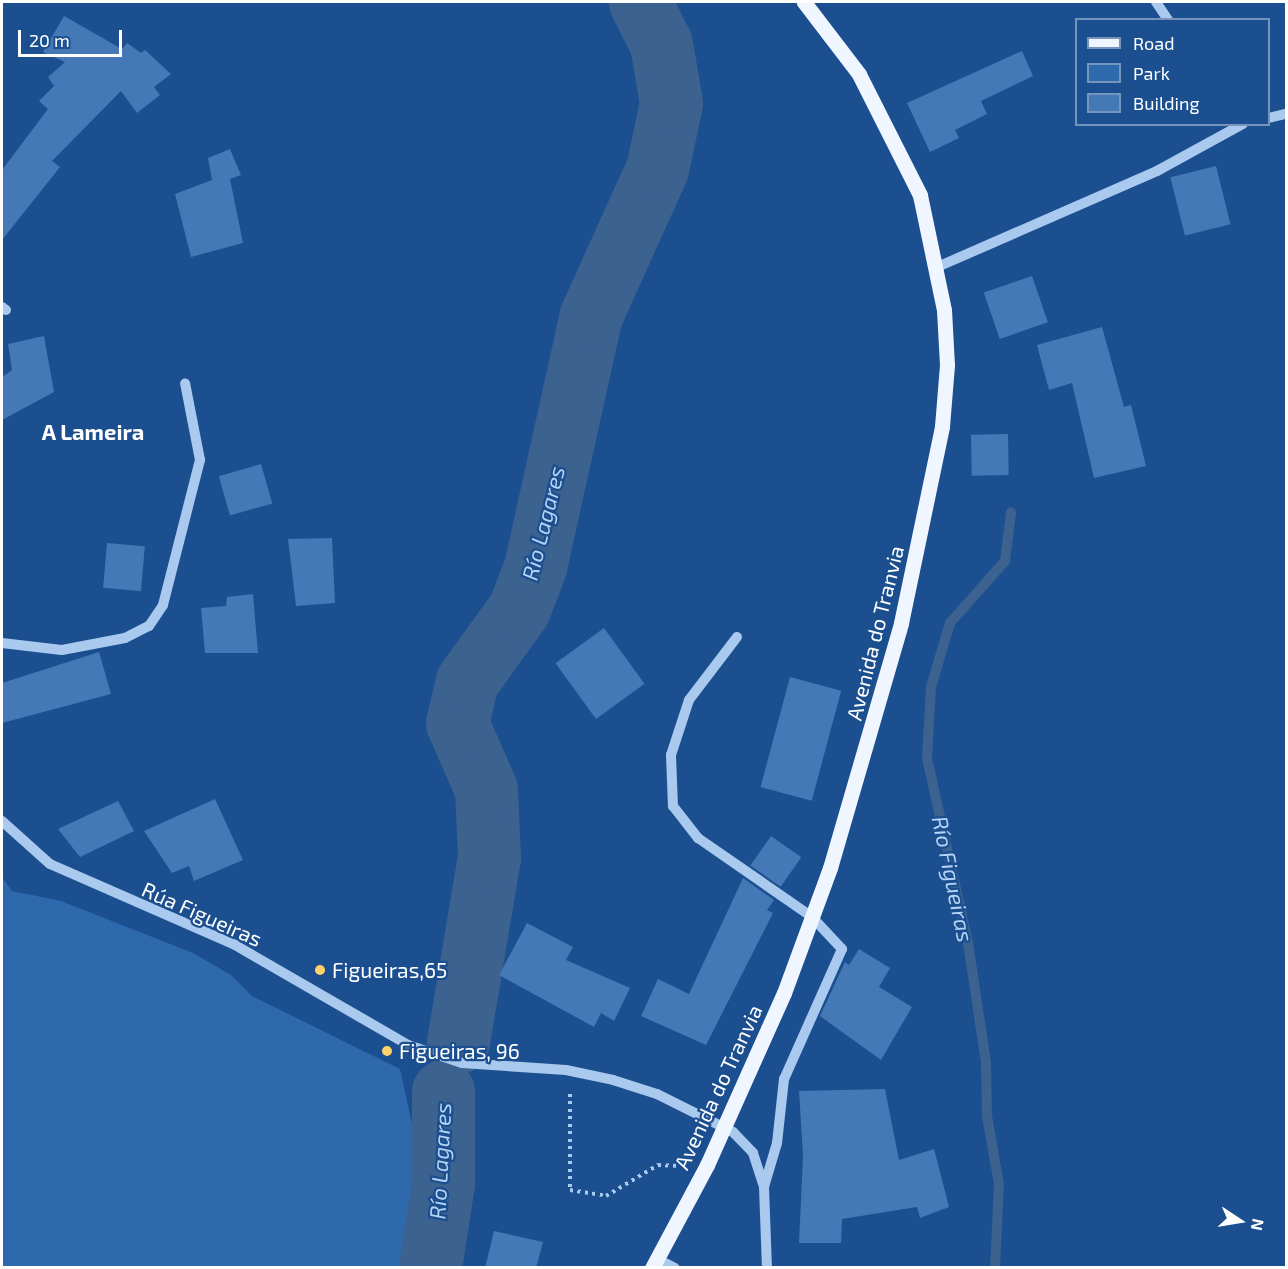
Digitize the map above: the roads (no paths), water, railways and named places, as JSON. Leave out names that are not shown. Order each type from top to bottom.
[{"type":"main road","name":"Avenida do Tranvia","points":[[654,1263],[707,1165],[784,993],[812,917],[868,747],[933,477],[947,365],[935,268],[920,195],[898,144],[860,74],[804,2]]},
{"type":"street","points":[[1156,2],[1166,18]]},
{"type":"street","points":[[1270,118],[1287,114]]},
{"type":"street","points":[[935,268],[1156,171],[1237,126]]},
{"type":"street","points":[[2,643],[62,650],[125,638],[149,626],[163,605],[200,459],[185,383]]},
{"type":"street","points":[[737,637],[689,700],[671,755],[673,806],[698,838],[812,917],[842,949],[784,1079],[777,1143],[764,1187]]},
{"type":"street","name":"Rúa Figueiras","points":[[2,821],[50,864],[235,945],[408,1045],[462,1063],[577,1072],[657,1094],[733,1132],[753,1153],[764,1187],[767,1268]]},
{"type":"street","points":[[654,1263],[675,1268]]},
{"type":"waterway","name":"Río Lagares","points":[[458,1042],[489,857],[486,789],[457,723],[467,681],[519,609],[535,567],[591,315],[657,169],[671,103],[661,44],[640,2]]},
{"type":"waterway","name":"Río Figueiras","points":[[995,1268],[999,1184],[987,1116],[986,1063],[968,943],[927,758],[931,687],[950,623],[1005,561],[1011,512]]},
{"type":"waterway","name":"Río Lagares","points":[[430,1268],[443,1183],[443,1091]]},
{"type":"place","name":"Figueiras,65","points":[[320,970]]},
{"type":"place","name":"Figueiras, 96","points":[[387,1051]]},
{"type":"district","name":"A Lameira","points":[[93,432]]}]
